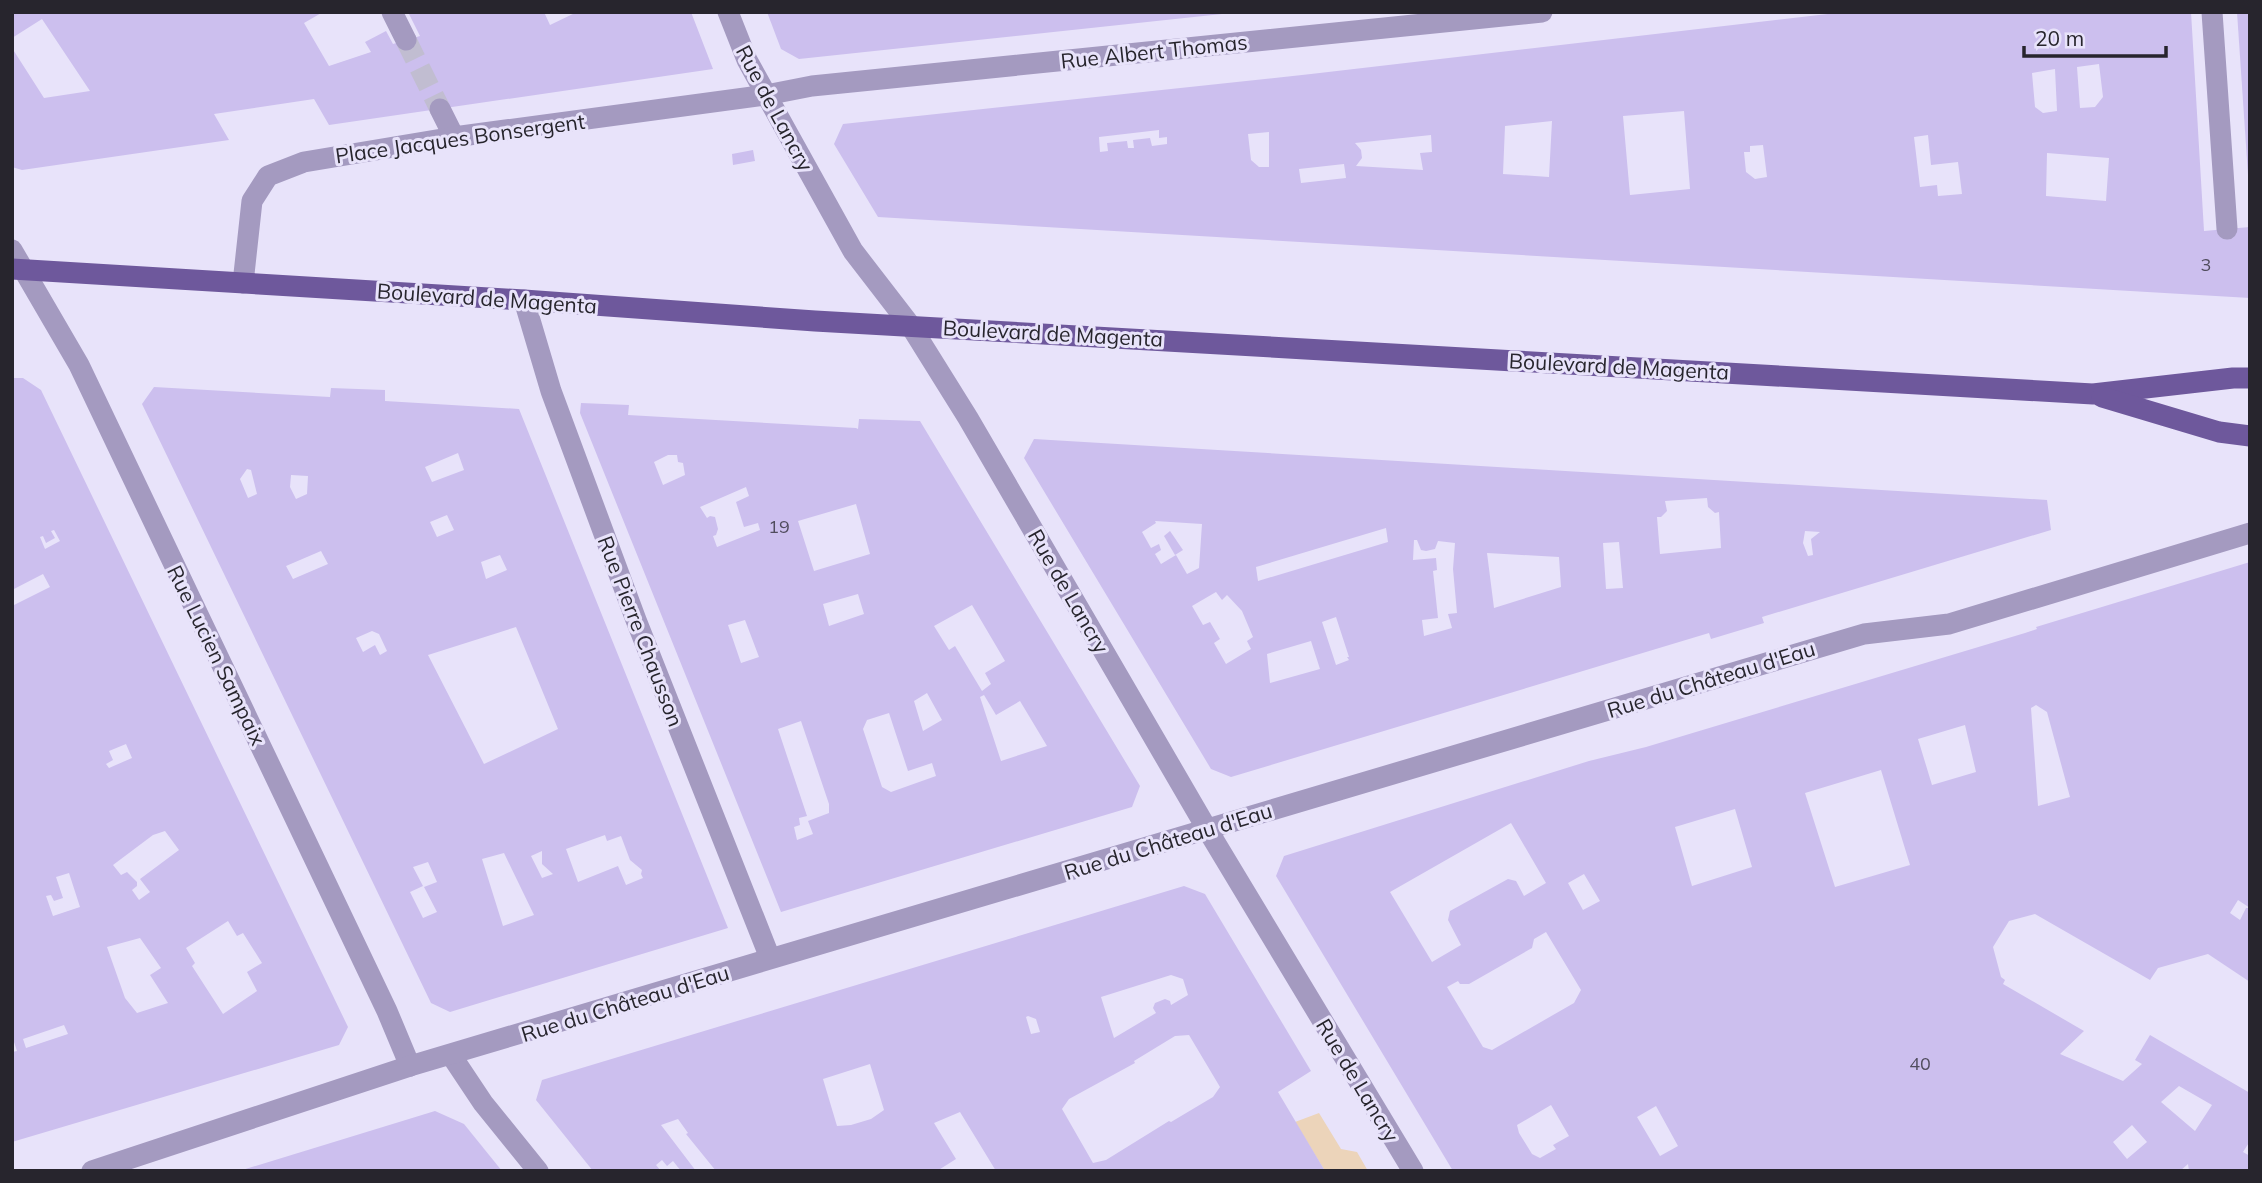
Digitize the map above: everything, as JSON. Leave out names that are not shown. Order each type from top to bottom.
[{"type":"main road","name":"Boulevard de Magenta","points":[[18,269],[815,321],[2093,394],[2233,377],[2250,378]]},
{"type":"main road","name":"Boulevard de Magenta","points":[[2093,394],[2219,432],[2250,436]]},
{"type":"street","points":[[392,12],[407,40]]},
{"type":"street","name":"Rue de Lancry","points":[[729,12],[747,60],[853,251],[910,325],[968,418],[1207,829],[1413,1171]]},
{"type":"street","name":"Rue Albert Thomas","points":[[766,95],[811,86],[1542,12]]},
{"type":"street","points":[[2212,12],[2227,229]]},
{"type":"street","name":"Place Jacques Bonsergent","points":[[243,283],[252,201],[268,176],[304,162],[454,137],[766,95]]},
{"type":"street","points":[[440,109],[454,137]]},
{"type":"street","name":"Rue Lucien Sampaix","points":[[12,250],[18,269],[79,365],[387,1011],[410,1066]]},
{"type":"street","name":"Rue Pierre Chausson","points":[[524,300],[551,391],[636,620],[770,958]]},
{"type":"street","name":"Rue du Château d'Eau","points":[[92,1171],[410,1066],[1864,634],[1949,624],[2250,533]]},
{"type":"street","points":[[451,1055],[483,1103],[538,1171]]},
{"type":"shaded area","points":[[1319,1113],[1341,1149],[1357,1152],[1368,1171],[1325,1171],[1295,1122]]},
{"type":"building","points":[[12,12],[323,12],[304,23],[329,66],[371,52],[365,42],[386,31],[393,44],[420,36],[408,12],[544,12],[550,25],[577,12],[691,12],[713,69],[329,125],[314,99],[214,114],[229,140],[22,170],[12,167],[12,48],[44,98],[90,91],[42,19],[12,38]]},
{"type":"building","points":[[767,12],[1222,14],[799,59],[781,49]]},
{"type":"building","points":[[1845,12],[2191,12],[2204,231],[2250,227],[2250,298],[878,217],[834,144],[843,124],[1311,74]],"holes":[[[2099,64],[2103,97],[2095,107],[2080,108],[2077,67]],[[2055,69],[2057,111],[2043,113],[2035,107],[2032,73]],[[1684,111],[1690,189],[1630,195],[1623,116]],[[1552,121],[1549,177],[1503,174],[1505,126]],[[1159,130],[1159,138],[1167,137],[1167,144],[1152,146],[1150,138],[1133,140],[1134,148],[1128,148],[1127,141],[1107,143],[1108,151],[1100,152],[1099,137]],[[1269,132],[1269,167],[1259,167],[1251,160],[1248,134]],[[1431,135],[1432,152],[1420,153],[1423,170],[1356,166],[1362,158],[1361,150],[1355,143]],[[1928,135],[1931,165],[1958,162],[1962,194],[1938,196],[1937,185],[1920,187],[1914,137]],[[1763,145],[1767,177],[1755,179],[1746,172],[1744,152],[1750,152],[1750,146]],[[2047,153],[2109,158],[2106,201],[2046,196]],[[1344,164],[1346,178],[1301,183],[1299,169]]]},
{"type":"building","points":[[2237,12],[2250,12],[2250,175],[2248,175]]},
{"type":"building","points":[[753,150],[755,161],[733,165],[732,154]]},
{"type":"building","points":[[12,378],[23,378],[41,390],[348,1027],[339,1045],[12,1142],[12,1052],[17,1051],[12,1036],[12,606],[50,587],[43,574],[12,590]],"holes":[[[54,530],[60,541],[45,549],[40,537],[43,536],[46,543],[55,538],[51,531]],[[126,744],[132,758],[109,768],[106,764],[113,760],[109,751]],[[165,831],[179,850],[140,879],[150,892],[139,900],[132,890],[137,886],[137,882],[127,872],[121,875],[113,865],[153,835]],[[69,873],[80,907],[53,916],[46,896],[51,895],[54,901],[63,898],[56,877]],[[228,921],[237,936],[243,933],[262,963],[247,972],[257,991],[223,1014],[192,966],[195,963],[186,948]],[[140,938],[161,968],[150,975],[168,1003],[137,1013],[125,998],[107,947]],[[64,1025],[68,1034],[26,1048],[23,1039]]]},
{"type":"building","points":[[154,387],[330,397],[331,388],[385,390],[385,401],[519,409],[728,928],[450,1012],[431,1003],[142,404]],"holes":[[[458,453],[464,470],[432,482],[425,467]],[[247,469],[251,470],[257,494],[248,498],[240,479]],[[291,475],[308,476],[307,494],[296,499],[290,487]],[[447,515],[454,530],[437,537],[430,522]],[[321,551],[328,564],[293,579],[286,566]],[[500,555],[507,570],[486,579],[481,562]],[[516,627],[558,729],[484,764],[428,655]],[[372,631],[379,634],[387,651],[380,655],[375,645],[363,652],[356,638]],[[605,835],[607,841],[621,836],[630,860],[642,870],[643,878],[626,885],[618,866],[578,882],[566,849]],[[542,851],[542,864],[553,874],[542,878],[531,856]],[[504,853],[534,915],[503,926],[482,859]],[[428,862],[437,882],[424,887],[437,912],[423,918],[410,892],[423,886],[413,867]]]},
{"type":"building","points":[[581,403],[629,405],[628,415],[858,429],[859,419],[920,421],[1140,786],[1132,807],[781,912],[580,413]],"holes":[[[668,455],[677,455],[678,462],[683,463],[685,475],[663,485],[654,462]],[[746,487],[749,496],[736,502],[744,527],[758,523],[760,530],[717,547],[713,536],[718,529],[715,517],[707,518],[700,507]],[[856,504],[870,554],[814,571],[798,521]],[[858,594],[864,614],[829,626],[823,604]],[[972,605],[1005,661],[985,673],[991,684],[982,691],[955,646],[949,650],[934,626]],[[745,620],[759,657],[741,663],[728,625]],[[927,693],[942,720],[923,731],[914,701]],[[984,695],[996,715],[1020,701],[1047,746],[1001,761],[980,697]],[[889,713],[908,771],[932,763],[936,776],[891,792],[882,787],[863,729],[867,720]],[[801,721],[829,804],[829,813],[808,821],[813,834],[797,840],[794,827],[800,825],[799,818],[807,816],[778,729]]]},
{"type":"building","points":[[1034,439],[2047,500],[2051,530],[1762,617],[1764,623],[1711,639],[1709,633],[1231,777],[1211,769],[1024,458]],"holes":[[[1707,498],[1708,507],[1715,513],[1719,512],[1721,548],[1660,554],[1657,517],[1667,511],[1665,501]],[[1155,521],[1202,524],[1199,568],[1187,574],[1176,555],[1161,564],[1155,554],[1161,550],[1159,544],[1151,548],[1142,532],[1156,523]],[[1386,528],[1388,542],[1258,581],[1256,567]],[[1805,531],[1820,532],[1811,539],[1813,555],[1808,556],[1803,543]],[[1414,540],[1417,540],[1421,550],[1426,551],[1435,549],[1438,541],[1455,543],[1453,569],[1457,613],[1448,614],[1452,628],[1424,636],[1422,620],[1438,618],[1433,571],[1437,570],[1436,558],[1413,560]],[[1619,542],[1623,588],[1606,589],[1603,543]],[[1487,553],[1559,557],[1561,587],[1494,608]],[[1216,592],[1222,600],[1227,595],[1242,611],[1253,637],[1247,641],[1251,649],[1226,664],[1214,643],[1220,639],[1210,622],[1203,625],[1192,606]],[[1336,617],[1349,660],[1336,665],[1322,622]],[[1311,641],[1320,669],[1270,683],[1267,654]]]},
{"type":"building","points":[[1170,531],[1183,550],[1175,555],[1164,536]]},
{"type":"building","points":[[2250,562],[2250,908],[2250,982],[2208,954],[2158,968],[2150,980],[2035,914],[2009,921],[1993,947],[2001,977],[2005,980],[2003,984],[2084,1031],[2060,1054],[2123,1081],[2142,1064],[2135,1060],[2150,1035],[2250,1093],[2250,1141],[2243,1152],[2250,1156],[2250,1171],[2189,1171],[2188,1164],[2180,1171],[1453,1171],[1276,876],[1284,856],[1589,761],[1646,747],[2025,633],[2037,629],[2036,627]],"holes":[[[2036,705],[2047,712],[2070,797],[2038,806],[2031,708]],[[1965,725],[1976,772],[1932,785],[1918,739]],[[1881,770],[1910,865],[1835,887],[1805,793]],[[1735,809],[1752,867],[1692,886],[1675,827]],[[1511,823],[1546,883],[1524,896],[1516,881],[1508,879],[1450,911],[1448,920],[1461,945],[1432,962],[1390,892]],[[1584,874],[1600,901],[1583,910],[1568,883]],[[2238,900],[2250,908],[2246,908],[2240,920],[2230,913]],[[1546,932],[1581,990],[1574,1003],[1492,1050],[1483,1047],[1447,987],[1458,981],[1460,984],[1469,984],[1532,948],[1534,939]],[[2179,1086],[2212,1105],[2195,1131],[2161,1102]],[[1551,1105],[1569,1136],[1553,1145],[1556,1149],[1540,1158],[1532,1154],[1517,1125]],[[1656,1106],[1678,1146],[1660,1156],[1637,1117]],[[2132,1125],[2147,1142],[2127,1159],[2113,1142]]]},
{"type":"building","points":[[1184,886],[1205,894],[1311,1071],[1278,1092],[1325,1171],[996,1171],[960,1112],[934,1123],[956,1159],[937,1171],[716,1171],[686,1134],[688,1133],[678,1119],[661,1125],[696,1171],[681,1171],[673,1161],[667,1166],[662,1160],[656,1165],[661,1171],[593,1171],[536,1100],[542,1080]],"holes":[[[1171,975],[1183,979],[1188,995],[1171,1005],[1170,1001],[1165,999],[1155,1003],[1153,1008],[1156,1013],[1114,1038],[1101,997]],[[1026,1017],[1036,1019],[1040,1032],[1031,1034]],[[1189,1035],[1220,1087],[1213,1097],[1106,1160],[1093,1163],[1062,1109],[1069,1099],[1135,1063],[1134,1061],[1175,1036]],[[870,1064],[884,1110],[871,1119],[837,1126],[823,1079]]]},
{"type":"building","points":[[435,1111],[464,1124],[502,1171],[239,1171]]},
{"type":"tunnel","points":[[406,40],[440,109]]}]
